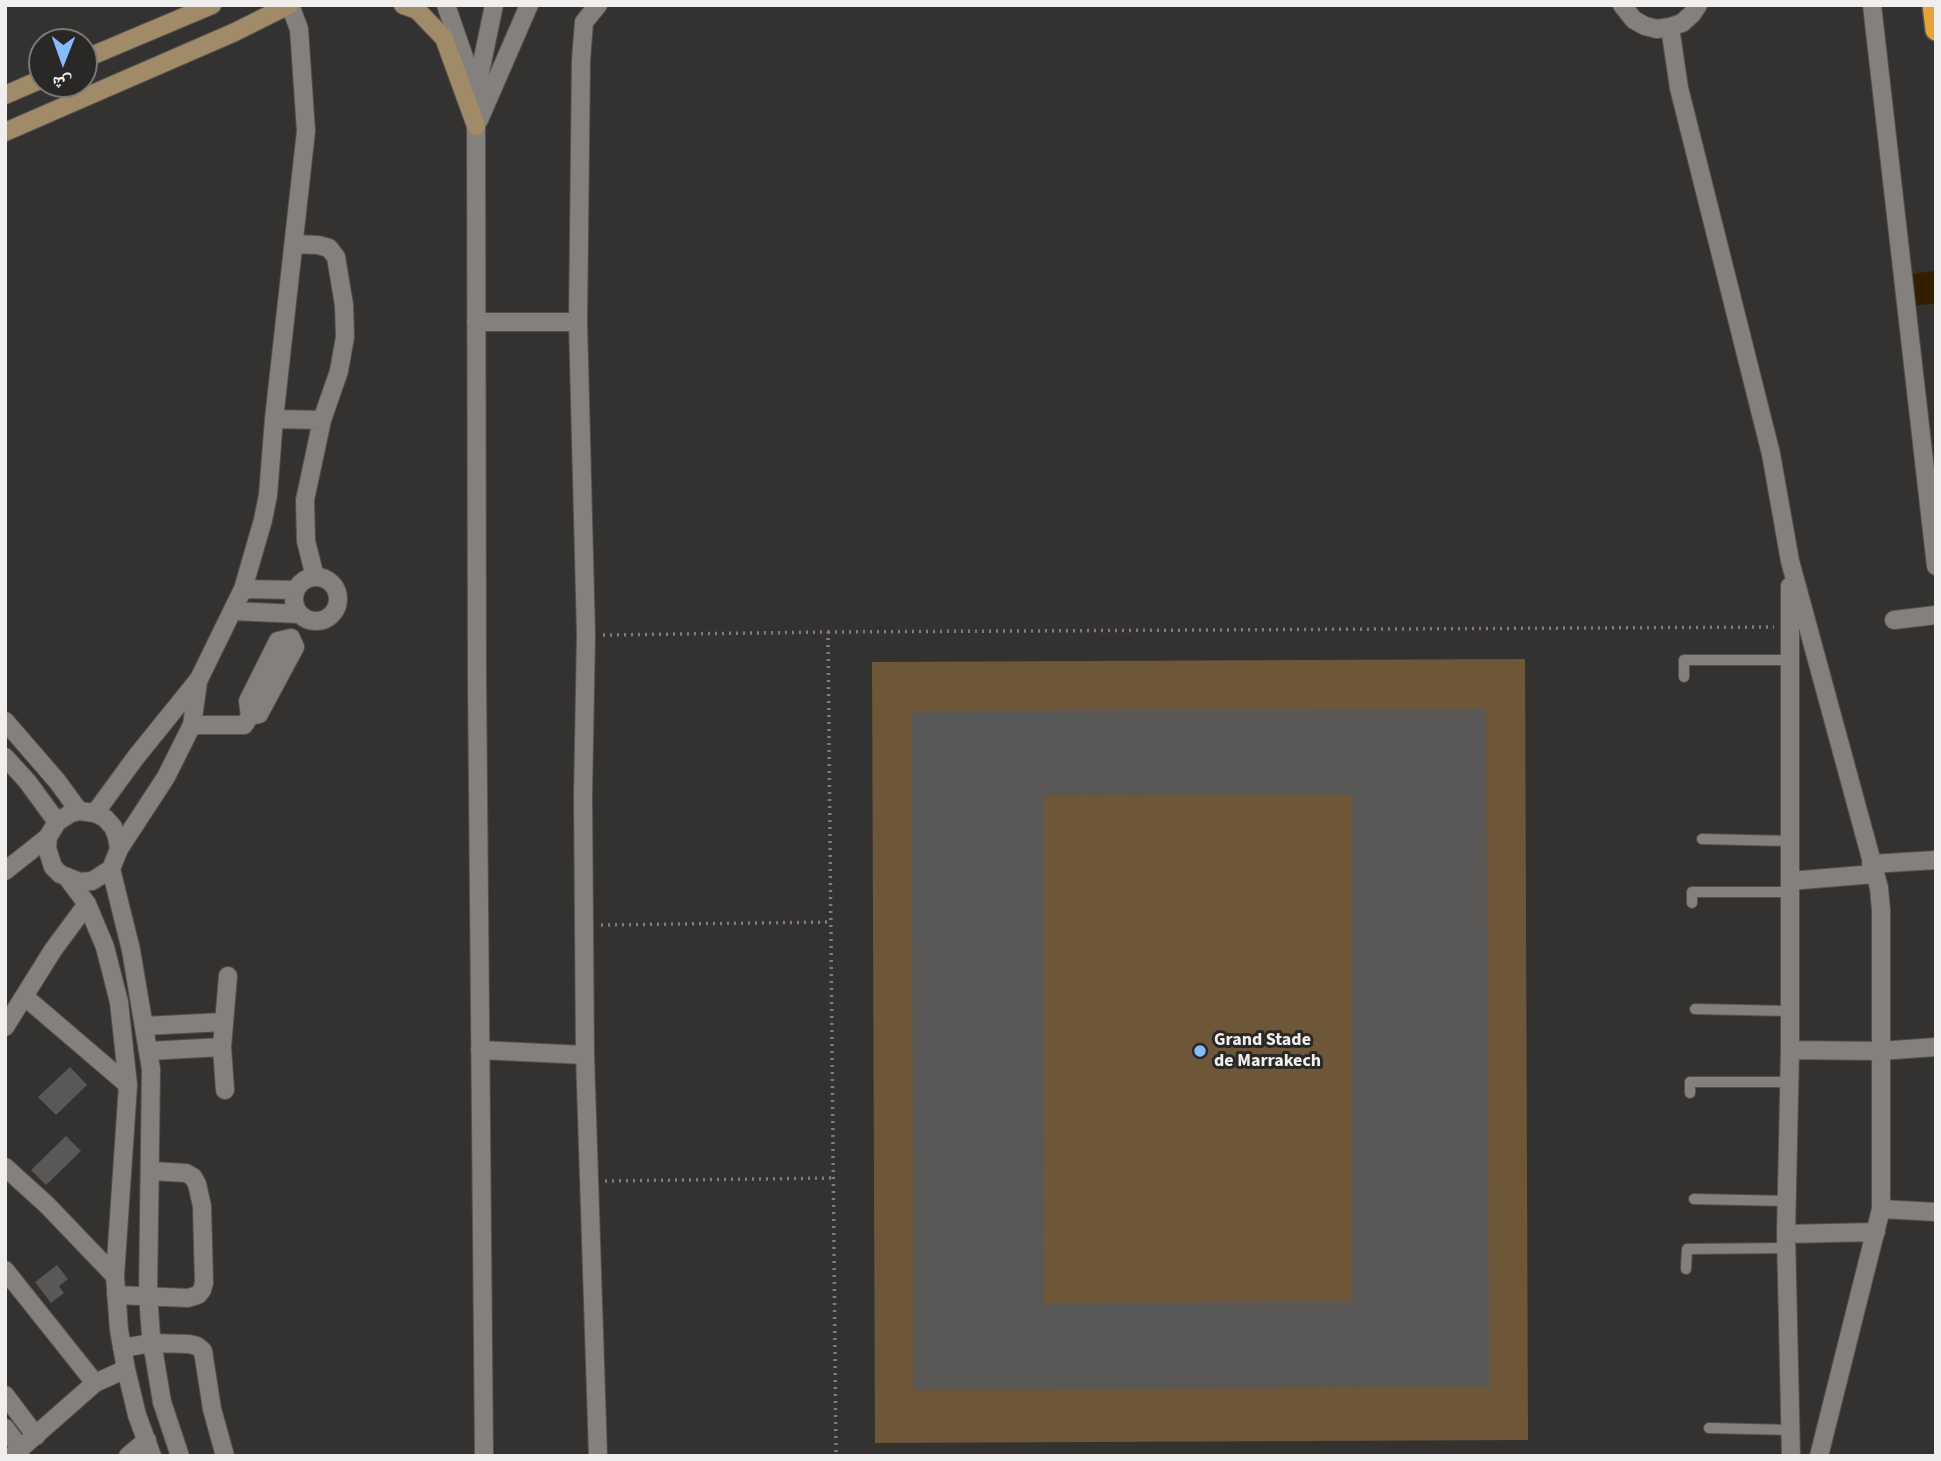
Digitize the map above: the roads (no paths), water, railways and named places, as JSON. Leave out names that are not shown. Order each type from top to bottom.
[{"type":"highway","points":[[1933,5],[1936,30]]},
{"type":"street","points":[[98,54],[212,5]]},
{"type":"street","points":[[5,132],[235,32],[290,5],[299,29],[306,131],[268,495],[243,589],[199,679],[87,812]]},
{"type":"street","points":[[403,5],[417,10],[444,38],[476,126]]},
{"type":"street","points":[[446,5],[476,92]]},
{"type":"street","points":[[484,1456],[476,92],[494,5]]},
{"type":"street","points":[[476,126],[528,5]]},
{"type":"street","points":[[1622,5],[1634,20],[1657,29],[1682,23],[1698,5]]},
{"type":"street","points":[[1872,5],[1936,566]]},
{"type":"street","points":[[589,8],[584,22],[581,60],[579,322],[586,635],[583,795],[585,1055],[598,1456]]},
{"type":"street","points":[[1670,27],[1679,88],[1771,454],[1790,561],[1878,888],[1881,910],[1881,1209],[1819,1456]]},
{"type":"street","points":[[5,95],[28,85]]},
{"type":"street","points":[[294,244],[329,248],[336,257],[344,305],[345,337],[339,371],[322,420],[305,500],[306,541],[315,577]]},
{"type":"street","points":[[476,322],[579,322]]},
{"type":"street","points":[[274,419],[322,420]]},
{"type":"street","points":[[1790,561],[1790,1050],[1787,1241],[1791,1456]]},
{"type":"street","points":[[233,611],[301,616],[316,621],[328,618],[338,602],[338,595],[332,584],[315,577],[303,580],[295,590],[293,602],[301,616]]},
{"type":"street","points":[[243,589],[295,590]]},
{"type":"street","points":[[1894,620],[1936,615]]},
{"type":"street","points":[[192,725],[244,724],[250,716],[248,701],[278,641],[291,638],[301,616]]},
{"type":"street","points":[[69,880],[92,881],[111,869],[119,849],[166,777],[192,725],[199,679]]},
{"type":"street","points":[[5,721],[87,812]]},
{"type":"street","points":[[5,757],[13,778],[52,830]]},
{"type":"street","points":[[5,871],[71,813],[87,812],[105,818],[113,827],[119,849]]},
{"type":"street","points":[[52,830],[47,848],[53,867],[69,880],[87,904],[105,947],[119,1002],[124,1038],[128,1085],[120,1186],[116,1295],[126,1369],[137,1415],[149,1448],[128,1456]]},
{"type":"street","points":[[1790,887],[1872,869],[1936,860]]},
{"type":"street","points":[[111,869],[131,950],[151,1069],[148,1295],[152,1343],[162,1402],[180,1456]]},
{"type":"street","points":[[5,1027],[53,950],[87,904]]},
{"type":"street","points":[[225,1090],[222,1046],[228,975]]},
{"type":"street","points":[[24,997],[128,1085]]},
{"type":"street","points":[[146,1038],[223,1022]]},
{"type":"street","points":[[124,1038],[222,1046]]},
{"type":"street","points":[[1790,1050],[1880,1051],[1936,1047]]},
{"type":"street","points":[[480,1051],[585,1055]]},
{"type":"street","points":[[5,1167],[47,1205],[115,1276]]},
{"type":"street","points":[[116,1295],[188,1298],[198,1294],[204,1283],[202,1206],[193,1177],[186,1173],[120,1186]]},
{"type":"street","points":[[1881,1209],[1936,1212]]},
{"type":"street","points":[[1787,1241],[1877,1232]]},
{"type":"street","points":[[5,1270],[95,1383]]},
{"type":"street","points":[[122,1348],[152,1343],[189,1344],[203,1351],[212,1409],[225,1456]]},
{"type":"street","points":[[5,1428],[17,1452],[95,1383],[126,1369]]},
{"type":"street","points":[[5,1395],[36,1436]]},
{"type":"lane","points":[[1684,677],[1684,660],[1790,660]]},
{"type":"lane","points":[[1702,839],[1789,841]]},
{"type":"lane","points":[[1692,903],[1692,892],[1790,887]]},
{"type":"lane","points":[[1695,1009],[1789,1011]]},
{"type":"lane","points":[[1690,1093],[1690,1082],[1789,1082]]},
{"type":"lane","points":[[1694,1199],[1787,1201]]},
{"type":"lane","points":[[1686,1269],[1687,1249],[1787,1241]]},
{"type":"lane","points":[[1709,1428],[1791,1430]]},
{"type":"waterway","points":[[1920,289],[1936,287]]},
{"type":"place","name":"Grand Stade de Marrakech","points":[[1200,1051]]}]
